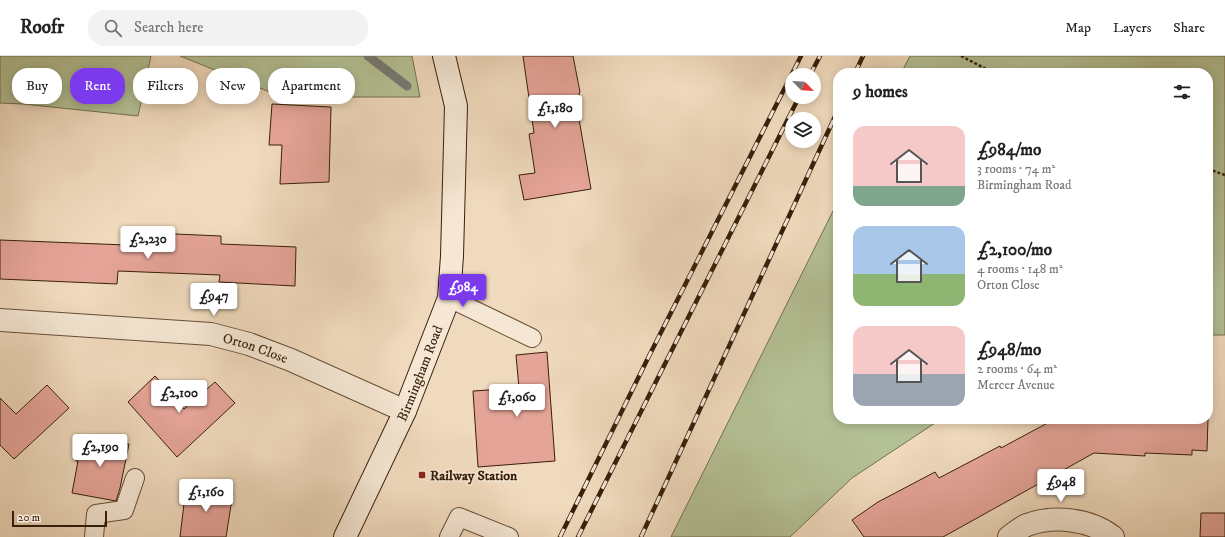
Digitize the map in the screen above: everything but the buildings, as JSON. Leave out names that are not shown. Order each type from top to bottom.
[{"type":"street","name":"Birmingham Road","points":[[345,537],[405,411],[449,298],[452,256],[456,106],[444,56]]},
{"type":"street","name":"Orton Close","points":[[0,320],[211,334],[249,344],[291,360],[405,411]]},
{"type":"street","points":[[1010,537],[1026,526],[1048,519],[1083,523],[1107,532],[1113,537]]},
{"type":"lane","points":[[449,298],[532,338]]},
{"type":"lane","points":[[94,537],[96,514],[124,510],[135,478]]},
{"type":"lane","points":[[450,537],[459,518],[509,537]]},
{"type":"path","points":[[961,56],[984,68]]},
{"type":"path","points":[[1213,171],[1225,175]]},
{"type":"green space","points":[[0,56],[151,56],[148,68],[133,68],[133,104],[141,104],[138,116],[23,104],[62,104],[62,68],[12,68],[12,104],[0,103]]},
{"type":"green space","points":[[180,56],[412,56],[420,97],[355,97],[355,68],[268,68],[268,91],[260,88],[260,68],[210,68]]},
{"type":"green space","points":[[910,56],[1225,56],[1225,335],[1213,335],[1213,68],[904,68]]},
{"type":"green space","points":[[833,211],[833,424],[933,424],[852,478],[790,537],[671,537]]},
{"type":"waterway","points":[[368,56],[407,86]]},
{"type":"railway","points":[[560,537],[648,358],[801,56]]},
{"type":"railway","points":[[814,68],[820,56]]},
{"type":"railway","points":[[857,68],[863,56]]},
{"type":"railway","points":[[578,537],[795,104]]},
{"type":"railway","points":[[641,537],[833,121]]},
{"type":"place","name":"Railway Station","points":[[422,475]]}]
